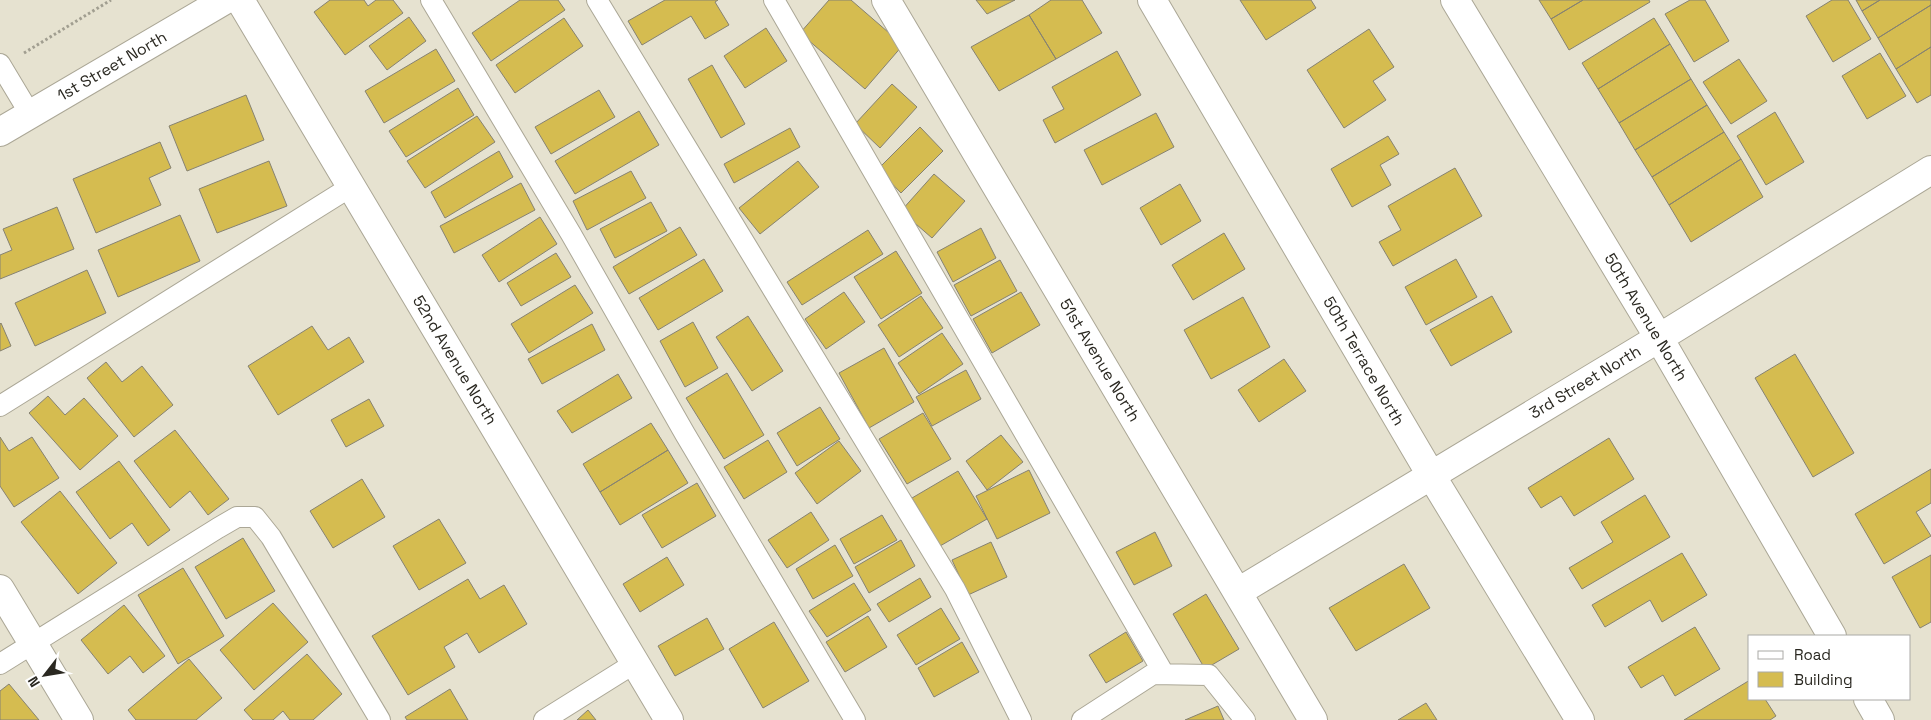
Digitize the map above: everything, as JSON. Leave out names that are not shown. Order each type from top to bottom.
[{"type":"street","name":"1st Street North","points":[[0,132],[225,0]]},
{"type":"street","name":"52nd Avenue North","points":[[240,0],[669,720]]},
{"type":"street","name":"51st Avenue North","points":[[886,0],[1313,720]]},
{"type":"street","name":"50th Terrace North","points":[[1152,0],[1431,475],[1580,720]]},
{"type":"street","name":"50th Avenue North","points":[[1455,0],[1659,338],[1831,635]]},
{"type":"street","name":"3rd Street North","points":[[1238,592],[1659,338],[1931,170]]},
{"type":"street","points":[[0,589],[79,720]]},
{"type":"street","points":[[1869,700],[1880,720]]},
{"type":"lane","points":[[431,0],[571,234],[685,434],[855,720]]},
{"type":"lane","points":[[597,0],[955,589],[1021,720]]},
{"type":"lane","points":[[774,0],[1164,674]]},
{"type":"lane","points":[[1,65],[30,114]]},
{"type":"lane","points":[[0,406],[352,186]]},
{"type":"lane","points":[[0,664],[237,517],[255,517],[271,537],[380,720]]},
{"type":"lane","points":[[544,720],[635,663]]},
{"type":"lane","points":[[1082,720],[1153,674],[1209,674],[1246,720]]},
{"type":"path","points":[[1,65],[111,0]]},
{"type":"building","points":[[330,0],[364,0],[368,6],[376,0],[393,0],[403,13],[345,55],[314,12]]},
{"type":"building","points":[[520,0],[558,0],[565,10],[491,61],[472,33]]},
{"type":"building","points":[[665,0],[718,0],[715,2],[729,25],[705,39],[691,16],[642,45],[628,21]]},
{"type":"building","points":[[829,0],[851,0],[903,45],[865,89],[800,33]]},
{"type":"building","points":[[976,0],[1015,0],[987,14]]},
{"type":"building","points":[[1051,0],[1082,0],[1102,33],[1056,59],[1029,15]]},
{"type":"building","points":[[1240,0],[1311,0],[1316,8],[1266,40]]},
{"type":"building","points":[[1539,0],[1583,0],[1551,19]]},
{"type":"building","points":[[1583,0],[1649,0],[1650,2],[1569,50],[1551,19]]},
{"type":"building","points":[[1690,0],[1705,0],[1729,41],[1694,62],[1665,14]]},
{"type":"building","points":[[1832,0],[1848,0],[1871,39],[1833,62],[1806,16]]},
{"type":"building","points":[[1856,0],[1880,0],[1862,11]]},
{"type":"building","points":[[1880,0],[1931,0],[1931,5],[1878,38],[1862,11]]},
{"type":"building","points":[[1931,5],[1931,47],[1896,69],[1878,38]]},
{"type":"building","points":[[1029,15],[1056,59],[999,91],[971,47]]},
{"type":"building","points":[[409,17],[426,41],[387,70],[369,46]]},
{"type":"building","points":[[564,18],[583,46],[515,93],[496,65]]},
{"type":"building","points":[[1654,18],[1670,44],[1598,89],[1582,63]]},
{"type":"building","points":[[766,28],[787,61],[745,88],[724,56]]},
{"type":"building","points":[[1369,29],[1394,67],[1373,81],[1386,100],[1344,128],[1307,70]]},
{"type":"building","points":[[1670,44],[1691,79],[1619,123],[1598,89]]},
{"type":"building","points":[[1931,47],[1931,95],[1917,103],[1896,69]]},
{"type":"building","points":[[436,49],[455,81],[384,123],[365,91]]},
{"type":"building","points":[[1117,51],[1141,95],[1055,143],[1043,120],[1064,109],[1052,87]]},
{"type":"building","points":[[1880,53],[1906,96],[1867,119],[1842,76]]},
{"type":"building","points":[[1739,59],[1767,101],[1731,124],[1703,82]]},
{"type":"building","points":[[712,65],[745,124],[721,138],[688,79]]},
{"type":"building","points":[[1691,79],[1707,105],[1635,150],[1619,123]]},
{"type":"building","points":[[892,84],[917,107],[880,148],[855,124]]},
{"type":"building","points":[[458,88],[474,115],[406,157],[389,131]]},
{"type":"building","points":[[599,90],[615,117],[551,154],[535,127]]},
{"type":"building","points":[[246,95],[264,140],[187,171],[169,126]]},
{"type":"building","points":[[1707,105],[1724,132],[1652,177],[1635,150]]},
{"type":"building","points":[[639,111],[659,145],[575,194],[555,161]]},
{"type":"building","points":[[1775,112],[1804,162],[1766,185],[1737,136]]},
{"type":"building","points":[[1156,113],[1174,147],[1102,185],[1084,150]]},
{"type":"building","points":[[477,116],[495,142],[425,188],[407,161]]},
{"type":"building","points":[[920,127],[943,151],[901,193],[878,169]]},
{"type":"building","points":[[790,128],[800,147],[734,183],[724,164]]},
{"type":"building","points":[[1724,132],[1741,159],[1669,205],[1652,177]]},
{"type":"building","points":[[1388,136],[1399,154],[1380,165],[1391,185],[1352,207],[1331,169]]},
{"type":"building","points":[[160,142],[171,168],[149,178],[161,205],[96,233],[73,179]]},
{"type":"building","points":[[499,151],[513,177],[445,218],[431,192]]},
{"type":"building","points":[[1741,159],[1763,197],[1691,242],[1669,205]]},
{"type":"building","points":[[269,161],[287,206],[217,233],[199,189]]},
{"type":"building","points":[[798,161],[819,187],[760,234],[739,208]]},
{"type":"building","points":[[1455,168],[1482,216],[1393,266],[1379,242],[1401,230],[1388,206]]},
{"type":"building","points":[[631,171],[646,198],[587,230],[573,201]]},
{"type":"building","points":[[934,174],[965,201],[932,238],[901,211]]},
{"type":"building","points":[[521,183],[535,210],[454,253],[440,226]]},
{"type":"building","points":[[1180,184],[1201,221],[1161,245],[1140,208]]},
{"type":"building","points":[[651,202],[667,231],[615,258],[600,229]]},
{"type":"building","points":[[57,207],[74,249],[0,279],[0,255],[12,250],[3,229]]},
{"type":"building","points":[[180,215],[200,261],[118,297],[98,250]]},
{"type":"building","points":[[540,217],[557,244],[499,282],[482,255]]},
{"type":"building","points":[[680,227],[697,255],[629,294],[613,267]]},
{"type":"building","points":[[981,228],[996,258],[953,282],[937,252]]},
{"type":"building","points":[[868,230],[883,254],[802,305],[787,282]]},
{"type":"building","points":[[1224,233],[1245,269],[1193,300],[1172,265]]},
{"type":"building","points":[[896,251],[922,293],[881,319],[854,277]]},
{"type":"building","points":[[556,253],[571,277],[521,306],[507,283]]},
{"type":"building","points":[[704,259],[723,291],[658,330],[639,298]]},
{"type":"building","points":[[1456,259],[1477,297],[1426,325],[1405,287]]},
{"type":"building","points":[[1000,260],[1017,291],[971,316],[954,285]]},
{"type":"building","points":[[87,270],[106,313],[35,346],[15,303]]},
{"type":"building","points":[[575,285],[593,313],[529,353],[511,324]]},
{"type":"building","points":[[844,292],[865,322],[826,349],[805,319]]},
{"type":"building","points":[[1021,292],[1040,325],[992,353],[973,319]]},
{"type":"building","points":[[921,296],[943,328],[899,357],[878,325]]},
{"type":"building","points":[[1492,296],[1512,332],[1451,366],[1430,330]]},
{"type":"building","points":[[1243,297],[1270,347],[1211,379],[1184,330]]},
{"type":"building","points":[[748,316],[783,371],[752,391],[716,337]]},
{"type":"building","points":[[693,322],[718,368],[685,387],[660,341]]},
{"type":"building","points":[[0,324],[11,346],[0,351]]},
{"type":"building","points":[[592,324],[605,350],[542,384],[528,359]]},
{"type":"building","points":[[312,326],[328,350],[349,337],[364,362],[278,415],[248,366]]},
{"type":"building","points":[[942,333],[963,364],[919,394],[898,363]]},
{"type":"building","points":[[884,348],[914,402],[869,428],[839,373]]},
{"type":"building","points":[[1795,354],[1854,453],[1813,477],[1755,378]]},
{"type":"building","points":[[1284,359],[1306,391],[1259,422],[1238,390]]},
{"type":"building","points":[[106,362],[122,382],[142,366],[173,405],[134,437],[87,378]]},
{"type":"building","points":[[966,370],[981,399],[932,426],[916,397]]},
{"type":"building","points":[[727,373],[764,435],[724,459],[686,398]]},
{"type":"building","points":[[618,374],[632,398],[572,433],[557,411]]},
{"type":"building","points":[[48,396],[65,415],[84,398],[118,436],[80,470],[29,413]]},
{"type":"building","points":[[369,399],[384,426],[346,447],[331,420]]},
{"type":"building","points":[[820,407],[840,439],[797,466],[777,433]]},
{"type":"building","points":[[923,413],[951,459],[907,484],[879,439]]},
{"type":"building","points":[[651,423],[668,450],[600,492],[583,464]]},
{"type":"building","points":[[175,430],[229,499],[208,515],[190,491],[170,508],[134,461]]},
{"type":"building","points":[[1001,435],[1023,462],[987,490],[966,461]]},
{"type":"building","points":[[0,437],[9,451],[32,437],[59,478],[14,507],[0,486]]},
{"type":"building","points":[[1609,438],[1634,479],[1574,516],[1561,496],[1541,508],[1528,488]]},
{"type":"building","points":[[768,440],[787,472],[744,499],[724,467]]},
{"type":"building","points":[[839,441],[861,471],[817,504],[795,473]]},
{"type":"building","points":[[668,450],[688,483],[620,525],[600,492]]},
{"type":"building","points":[[119,461],[170,530],[148,546],[132,523],[110,539],[76,492]]},
{"type":"building","points":[[1931,469],[1931,503],[1916,512],[1931,536],[1884,564],[1855,514]]},
{"type":"building","points":[[1029,470],[1050,513],[997,539],[976,496]]},
{"type":"building","points":[[958,471],[987,519],[940,546],[912,498]]},
{"type":"building","points":[[362,479],[385,517],[333,548],[310,511]]},
{"type":"building","points":[[697,483],[716,516],[662,548],[642,515]]},
{"type":"building","points":[[60,491],[117,563],[78,594],[21,522]]},
{"type":"building","points":[[1645,495],[1670,537],[1582,589],[1569,568],[1613,542],[1601,522]]},
{"type":"building","points":[[811,512],[829,540],[787,568],[768,540]]},
{"type":"building","points":[[882,515],[897,540],[854,564],[840,539]]},
{"type":"building","points":[[439,519],[466,563],[419,590],[393,546]]},
{"type":"building","points":[[1155,532],[1172,566],[1134,585],[1116,552]]},
{"type":"building","points":[[243,538],[275,591],[226,619],[195,567]]},
{"type":"building","points":[[901,540],[915,566],[869,593],[855,567]]},
{"type":"building","points":[[991,542],[1007,577],[968,595],[952,560]]},
{"type":"building","points":[[835,545],[853,576],[813,599],[796,569]]},
{"type":"building","points":[[1682,553],[1707,595],[1662,622],[1650,600],[1605,627],[1592,605]]},
{"type":"building","points":[[1931,555],[1931,622],[1920,628],[1892,577]]},
{"type":"building","points":[[667,557],[684,585],[640,612],[623,584]]},
{"type":"building","points":[[1404,564],[1430,608],[1356,651],[1329,608]]},
{"type":"building","points":[[183,568],[224,636],[178,664],[138,595]]},
{"type":"building","points":[[920,578],[931,597],[889,622],[877,604]]},
{"type":"building","points":[[468,579],[480,599],[504,585],[527,624],[479,653],[467,633],[444,647],[455,667],[408,695],[372,636]]},
{"type":"building","points":[[854,583],[871,610],[827,637],[809,611]]},
{"type":"building","points":[[1206,594],[1239,649],[1205,669],[1173,614]]},
{"type":"building","points":[[273,603],[308,642],[254,690],[220,650]]},
{"type":"building","points":[[124,605],[165,656],[143,673],[130,656],[108,674],[81,640]]},
{"type":"building","points":[[941,608],[960,639],[916,665],[897,635]]},
{"type":"building","points":[[868,616],[887,647],[845,672],[826,642]]},
{"type":"building","points":[[707,618],[724,649],[675,676],[658,646]]},
{"type":"building","points":[[774,622],[809,681],[763,708],[729,649]]},
{"type":"building","points":[[1695,627],[1720,669],[1675,696],[1663,675],[1641,688],[1628,667]]},
{"type":"building","points":[[1126,632],[1143,661],[1106,683],[1089,655]]},
{"type":"building","points":[[962,642],[979,672],[934,697],[918,668]]},
{"type":"building","points":[[307,654],[342,694],[313,720],[290,720],[283,711],[273,720],[253,720],[244,710]]},
{"type":"building","points":[[189,659],[222,698],[196,720],[136,720],[128,710]]},
{"type":"building","points":[[1748,681],[1748,700],[1766,700],[1776,716],[1770,720],[1684,720]]},
{"type":"building","points":[[9,684],[39,720],[0,720],[0,691]]},
{"type":"building","points":[[450,689],[468,720],[407,720],[405,717]]},
{"type":"building","points":[[1426,703],[1437,720],[1398,720]]},
{"type":"building","points":[[1218,706],[1224,720],[1185,720]]},
{"type":"building","points":[[588,710],[596,720],[577,720]]}]
